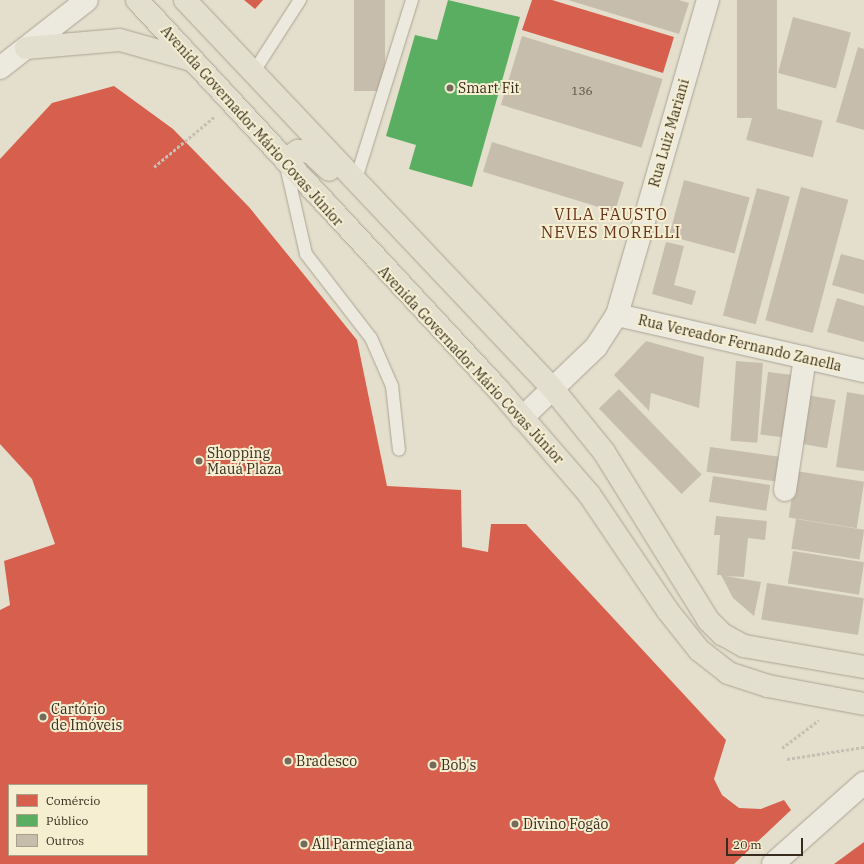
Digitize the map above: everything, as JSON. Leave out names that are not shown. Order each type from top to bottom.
[{"type":"main road","points":[[0,68],[87,0]]},
{"type":"main road","name":"Avenida Governador Mário Covas Júnior","points":[[137,0],[522,418],[589,494],[668,612],[699,650],[728,672],[768,686],[855,702]]},
{"type":"main road","points":[[185,0],[426,258],[553,389],[604,452],[708,620],[722,634],[744,646],[864,667]]},
{"type":"main road","name":"Rua Luiz Mariani","points":[[522,418],[596,347],[617,315],[708,0]]},
{"type":"main road","points":[[26,48],[120,40],[192,60]]},
{"type":"main road","points":[[285,160],[298,151],[310,152],[399,245],[426,258]]},
{"type":"main road","name":"Rua Vereador Fernando Zanella","points":[[617,315],[864,371]]},
{"type":"main road","points":[[785,490],[804,357]]},
{"type":"main road","points":[[773,864],[864,783]]},
{"type":"lane","points":[[254,73],[300,0]]},
{"type":"lane","points":[[355,182],[412,0]]},
{"type":"lane","points":[[285,160],[306,254],[371,338],[392,386],[399,450]]},
{"type":"path","points":[[154,167],[231,103]]},
{"type":"path","points":[[782,748],[855,702]]},
{"type":"path","points":[[787,758],[864,746]]},
{"type":"building: Comércio","points":[[244,0],[263,0],[255,9]]},
{"type":"building: Comércio","points":[[532,0],[552,0],[674,37],[663,73],[522,30]]},
{"type":"building: Comércio","name":"Shopping Mauá Plaza","points":[[114,86],[173,129],[249,207],[357,340],[387,486],[461,490],[462,547],[488,552],[491,524],[526,524],[726,740],[714,779],[722,795],[739,808],[761,809],[784,800],[791,810],[734,864],[0,864],[0,610],[10,605],[4,561],[55,544],[32,479],[0,444],[0,159],[52,103]]},
{"type":"building: Comércio","points":[[864,842],[864,864],[834,864]]},
{"type":"building: Público","name":"Smart Fit","points":[[448,0],[520,17],[472,187],[409,169],[416,145],[386,136],[415,35],[437,40]]},
{"type":"building: Outros","points":[[354,0],[385,0],[385,91],[354,91]]},
{"type":"building: Outros","points":[[568,0],[679,0],[689,3],[679,34]]},
{"type":"building: Outros","points":[[737,0],[777,0],[777,118],[737,118]]},
{"type":"building: Outros","points":[[793,17],[851,33],[836,89],[778,73]]},
{"type":"building: Outros","points":[[522,36],[663,79],[642,148],[501,105]]},
{"type":"building: Outros","points":[[858,47],[864,49],[864,130],[836,122]]},
{"type":"building: Outros","points":[[756,103],[823,121],[813,158],[746,140]]},
{"type":"building: Outros","points":[[492,142],[624,182],[615,212],[483,172]]},
{"type":"building: Outros","points":[[684,180],[750,198],[735,254],[669,236]]},
{"type":"building: Outros","points":[[801,187],[848,200],[813,333],[765,320]]},
{"type":"building: Outros","points":[[757,188],[790,197],[756,324],[723,316]]},
{"type":"building: Outros","points":[[666,242],[684,246],[674,285],[696,291],[692,305],[652,294]]},
{"type":"building: Outros","points":[[841,254],[864,260],[864,294],[832,285]]},
{"type":"building: Outros","points":[[837,298],[864,306],[864,342],[827,332]]},
{"type":"building: Outros","points":[[646,341],[704,357],[699,408],[651,393],[649,411],[614,375]]},
{"type":"building: Outros","points":[[736,361],[763,363],[757,443],[730,441]]},
{"type":"building: Outros","points":[[768,372],[793,375],[785,438],[760,435]]},
{"type":"building: Outros","points":[[619,389],[702,475],[682,494],[599,408]]},
{"type":"building: Outros","points":[[847,392],[864,395],[864,471],[836,467]]},
{"type":"building: Outros","points":[[807,395],[836,400],[827,448],[798,443]]},
{"type":"building: Outros","points":[[710,447],[784,457],[781,482],[707,472]]},
{"type":"building: Outros","points":[[796,471],[864,482],[857,528],[789,517]]},
{"type":"building: Outros","points":[[713,476],[770,485],[766,511],[709,502]]},
{"type":"building: Outros","points":[[716,516],[767,521],[765,540],[748,538],[744,577],[725,576],[761,582],[754,616],[733,598],[721,575],[717,575],[720,535],[714,535]]},
{"type":"building: Outros","points":[[796,519],[864,530],[859,559],[791,549]]},
{"type":"building: Outros","points":[[793,551],[864,562],[859,595],[788,584]]},
{"type":"building: Outros","points":[[767,583],[864,598],[858,635],[761,620]]},
{"type":"place","name":"Smart Fit","points":[[450,88]]},
{"type":"place","name":"Shopping Mauá Plaza","points":[[199,461]]},
{"type":"place","name":"Cartório de Imóveis","points":[[43,717]]},
{"type":"place","name":"Bradesco","points":[[288,761]]},
{"type":"place","name":"Bob's","points":[[433,765]]},
{"type":"place","name":"Divino Fogão","points":[[515,824]]},
{"type":"place","name":"All Parmegiana","points":[[304,844]]},
{"type":"district","name":"VILA FAUSTO NEVES MORELLI","points":[[611,223]]}]
